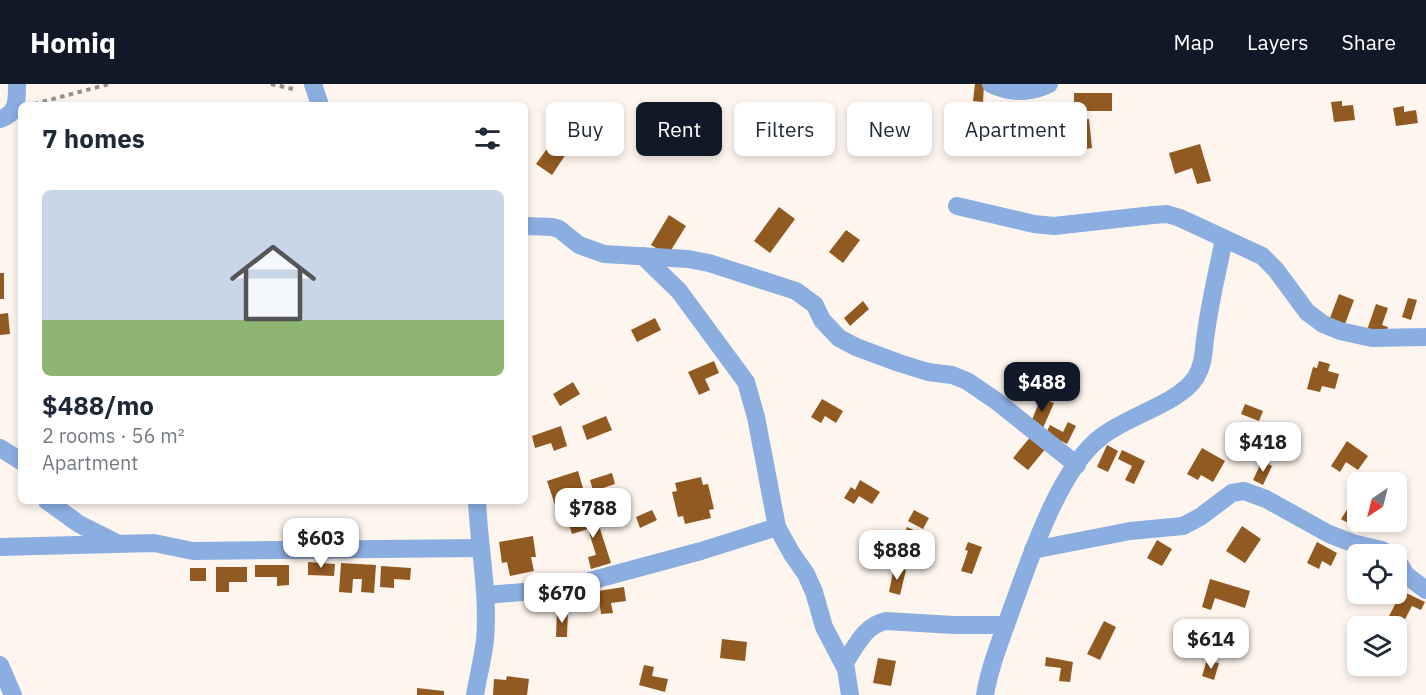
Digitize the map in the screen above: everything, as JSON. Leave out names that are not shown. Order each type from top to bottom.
[{"type":"street","points":[[0,118],[14,110],[17,102],[17,84]]},
{"type":"street","points":[[313,84],[319,102]]},
{"type":"street","points":[[991,84],[1023,92],[1049,84]]},
{"type":"street","points":[[957,206],[1025,222],[1054,226],[1167,214],[1204,227],[1262,256],[1270,262],[1307,312],[1323,324],[1340,331],[1372,338],[1426,338]]},
{"type":"street","points":[[528,226],[559,229],[579,244],[604,254],[688,259],[709,263],[796,291],[815,305],[822,320],[839,338],[898,363],[928,372],[952,375],[967,381],[995,400],[1077,465]]},
{"type":"street","points":[[985,695],[993,662],[1033,550],[1049,513],[1084,454],[1101,437],[1188,388],[1195,379],[1204,357],[1206,333],[1224,239]]},
{"type":"street","points":[[643,256],[679,291],[746,382],[756,417],[777,527],[787,547],[806,574],[814,592],[824,627],[844,664],[850,695]]},
{"type":"street","points":[[0,448],[18,459]]},
{"type":"street","points":[[1033,550],[1130,531],[1183,526],[1200,517],[1232,493],[1244,491],[1266,498],[1329,534],[1356,544]]},
{"type":"street","points":[[51,504],[79,524],[119,544]]},
{"type":"street","points":[[475,695],[485,641],[486,595],[477,504]]},
{"type":"street","points":[[486,595],[560,589],[702,551],[777,527]]},
{"type":"street","points":[[0,547],[166,544],[193,551],[481,548]]},
{"type":"street","points":[[1407,575],[1426,590]]},
{"type":"street","points":[[844,664],[867,630],[877,622],[1006,625]]},
{"type":"street","points":[[0,665],[13,695]]},
{"type":"path","points":[[43,102],[109,84]]},
{"type":"building","points":[[975,84],[984,84],[983,102],[973,101]]},
{"type":"building","points":[[1074,93],[1112,93],[1112,111],[1087,111],[1087,102],[1074,102]]},
{"type":"building","points":[[1342,101],[1342,106],[1353,105],[1355,120],[1334,122],[1331,102]]},
{"type":"building","points":[[1404,106],[1404,112],[1416,110],[1418,123],[1396,126],[1393,108]]},
{"type":"building","points":[[1087,119],[1089,119],[1092,148],[1087,149]]},
{"type":"building","points":[[1200,144],[1211,181],[1197,184],[1192,168],[1175,174],[1169,153]]},
{"type":"building","points":[[546,150],[546,156],[565,156],[552,175],[536,164]]},
{"type":"building","points":[[779,207],[795,219],[770,253],[754,241]]},
{"type":"building","points":[[669,215],[686,226],[668,255],[651,245]]},
{"type":"building","points":[[846,230],[860,240],[843,263],[829,252]]},
{"type":"building","points":[[0,273],[4,273],[4,299],[0,299]]},
{"type":"building","points":[[1339,294],[1354,300],[1345,324],[1330,318]]},
{"type":"building","points":[[1408,298],[1417,300],[1411,320],[1402,317]]},
{"type":"building","points":[[863,301],[869,309],[850,326],[844,318]]},
{"type":"building","points":[[1376,304],[1388,308],[1382,325],[1388,327],[1385,336],[1367,330]]},
{"type":"building","points":[[8,313],[10,334],[0,335],[0,314]]},
{"type":"building","points":[[655,318],[661,330],[637,342],[631,330]]},
{"type":"building","points":[[714,361],[719,373],[705,379],[710,390],[699,395],[688,372]]},
{"type":"building","points":[[1319,361],[1330,364],[1328,371],[1339,374],[1335,389],[1322,386],[1320,392],[1307,389],[1313,367],[1317,368]]},
{"type":"building","points":[[573,382],[580,394],[560,406],[553,394]]},
{"type":"building","points":[[1041,398],[1054,403],[1043,428],[1031,422]]},
{"type":"building","points":[[822,399],[843,411],[836,423],[825,416],[821,423],[811,417]]},
{"type":"building","points":[[1245,404],[1263,411],[1259,421],[1241,414]]},
{"type":"building","points":[[606,416],[612,430],[587,440],[582,426]]},
{"type":"building","points":[[1068,422],[1076,426],[1067,444],[1046,433],[1050,425],[1063,432]]},
{"type":"building","points":[[561,426],[567,446],[554,451],[551,443],[535,448],[532,436]]},
{"type":"building","points":[[1032,435],[1047,447],[1028,470],[1013,458]]},
{"type":"building","points":[[1347,441],[1368,456],[1358,470],[1346,462],[1340,472],[1331,466]]},
{"type":"building","points":[[1107,445],[1118,451],[1108,472],[1097,467]]},
{"type":"building","points":[[1202,448],[1225,461],[1213,482],[1201,475],[1198,480],[1187,474]]},
{"type":"building","points":[[1122,450],[1145,461],[1134,484],[1125,480],[1132,466],[1118,459]]},
{"type":"building","points":[[1262,461],[1272,466],[1263,485],[1253,480]]},
{"type":"building","points":[[578,471],[588,505],[558,514],[547,481]]},
{"type":"building","points":[[612,473],[615,484],[603,488],[605,495],[595,497],[590,480]]},
{"type":"building","points":[[701,477],[703,485],[708,484],[714,509],[709,510],[711,518],[685,524],[683,516],[678,517],[672,492],[677,491],[675,483]]},
{"type":"building","points":[[860,480],[880,492],[872,504],[859,496],[854,504],[844,498],[851,487],[855,490]]},
{"type":"building","points":[[1347,509],[1347,522],[1341,519]]},
{"type":"building","points":[[652,510],[657,520],[640,528],[636,517]]},
{"type":"building","points":[[914,510],[929,518],[923,529],[908,521]]},
{"type":"building","points":[[595,513],[611,563],[591,569],[588,557],[596,555],[588,529],[572,534],[568,522]]},
{"type":"building","points":[[1242,526],[1261,539],[1245,563],[1226,551]]},
{"type":"building","points":[[907,527],[916,531],[912,544],[902,541]]},
{"type":"building","points":[[533,536],[536,557],[531,557],[534,571],[510,576],[507,562],[502,563],[499,542]]},
{"type":"building","points":[[1157,540],[1172,549],[1162,566],[1147,558]]},
{"type":"building","points":[[968,542],[982,547],[972,574],[961,571],[968,551],[965,550]]},
{"type":"building","points":[[1317,542],[1337,553],[1331,566],[1322,561],[1319,569],[1307,563]]},
{"type":"building","points":[[308,562],[335,564],[334,576],[308,575]]},
{"type":"building","points":[[341,563],[376,565],[374,593],[361,592],[362,579],[353,579],[352,593],[339,592]]},
{"type":"building","points":[[255,565],[289,565],[289,585],[277,586],[277,577],[255,577]]},
{"type":"building","points":[[381,566],[411,568],[410,580],[394,579],[394,588],[380,587]]},
{"type":"building","points":[[216,567],[247,567],[247,582],[229,582],[229,592],[216,592]]},
{"type":"building","points":[[894,567],[906,570],[900,595],[889,592]]},
{"type":"building","points":[[190,568],[206,568],[206,581],[190,581]]},
{"type":"building","points":[[1210,579],[1250,591],[1245,608],[1215,598],[1211,610],[1202,607]]},
{"type":"building","points":[[624,587],[626,601],[611,603],[613,613],[601,614],[598,591]]},
{"type":"building","points":[[1407,593],[1425,602],[1421,610],[1412,606],[1407,616],[1389,616],[1395,604],[1407,604]]},
{"type":"building","points":[[557,610],[568,610],[567,637],[556,637]]},
{"type":"building","points":[[1104,621],[1116,627],[1100,660],[1087,654]]},
{"type":"building","points":[[722,639],[747,642],[745,661],[720,658]]},
{"type":"building","points":[[1046,657],[1073,662],[1070,682],[1059,681],[1061,668],[1045,666]]},
{"type":"building","points":[[878,658],[896,661],[891,686],[873,683]]},
{"type":"building","points":[[1207,660],[1219,663],[1214,680],[1202,676]]},
{"type":"building","points":[[644,665],[654,667],[652,676],[668,679],[665,692],[639,685]]},
{"type":"building","points":[[507,676],[529,679],[527,695],[493,695],[494,679],[506,680]]},
{"type":"building","points":[[417,688],[444,691],[444,695],[417,695]]}]
